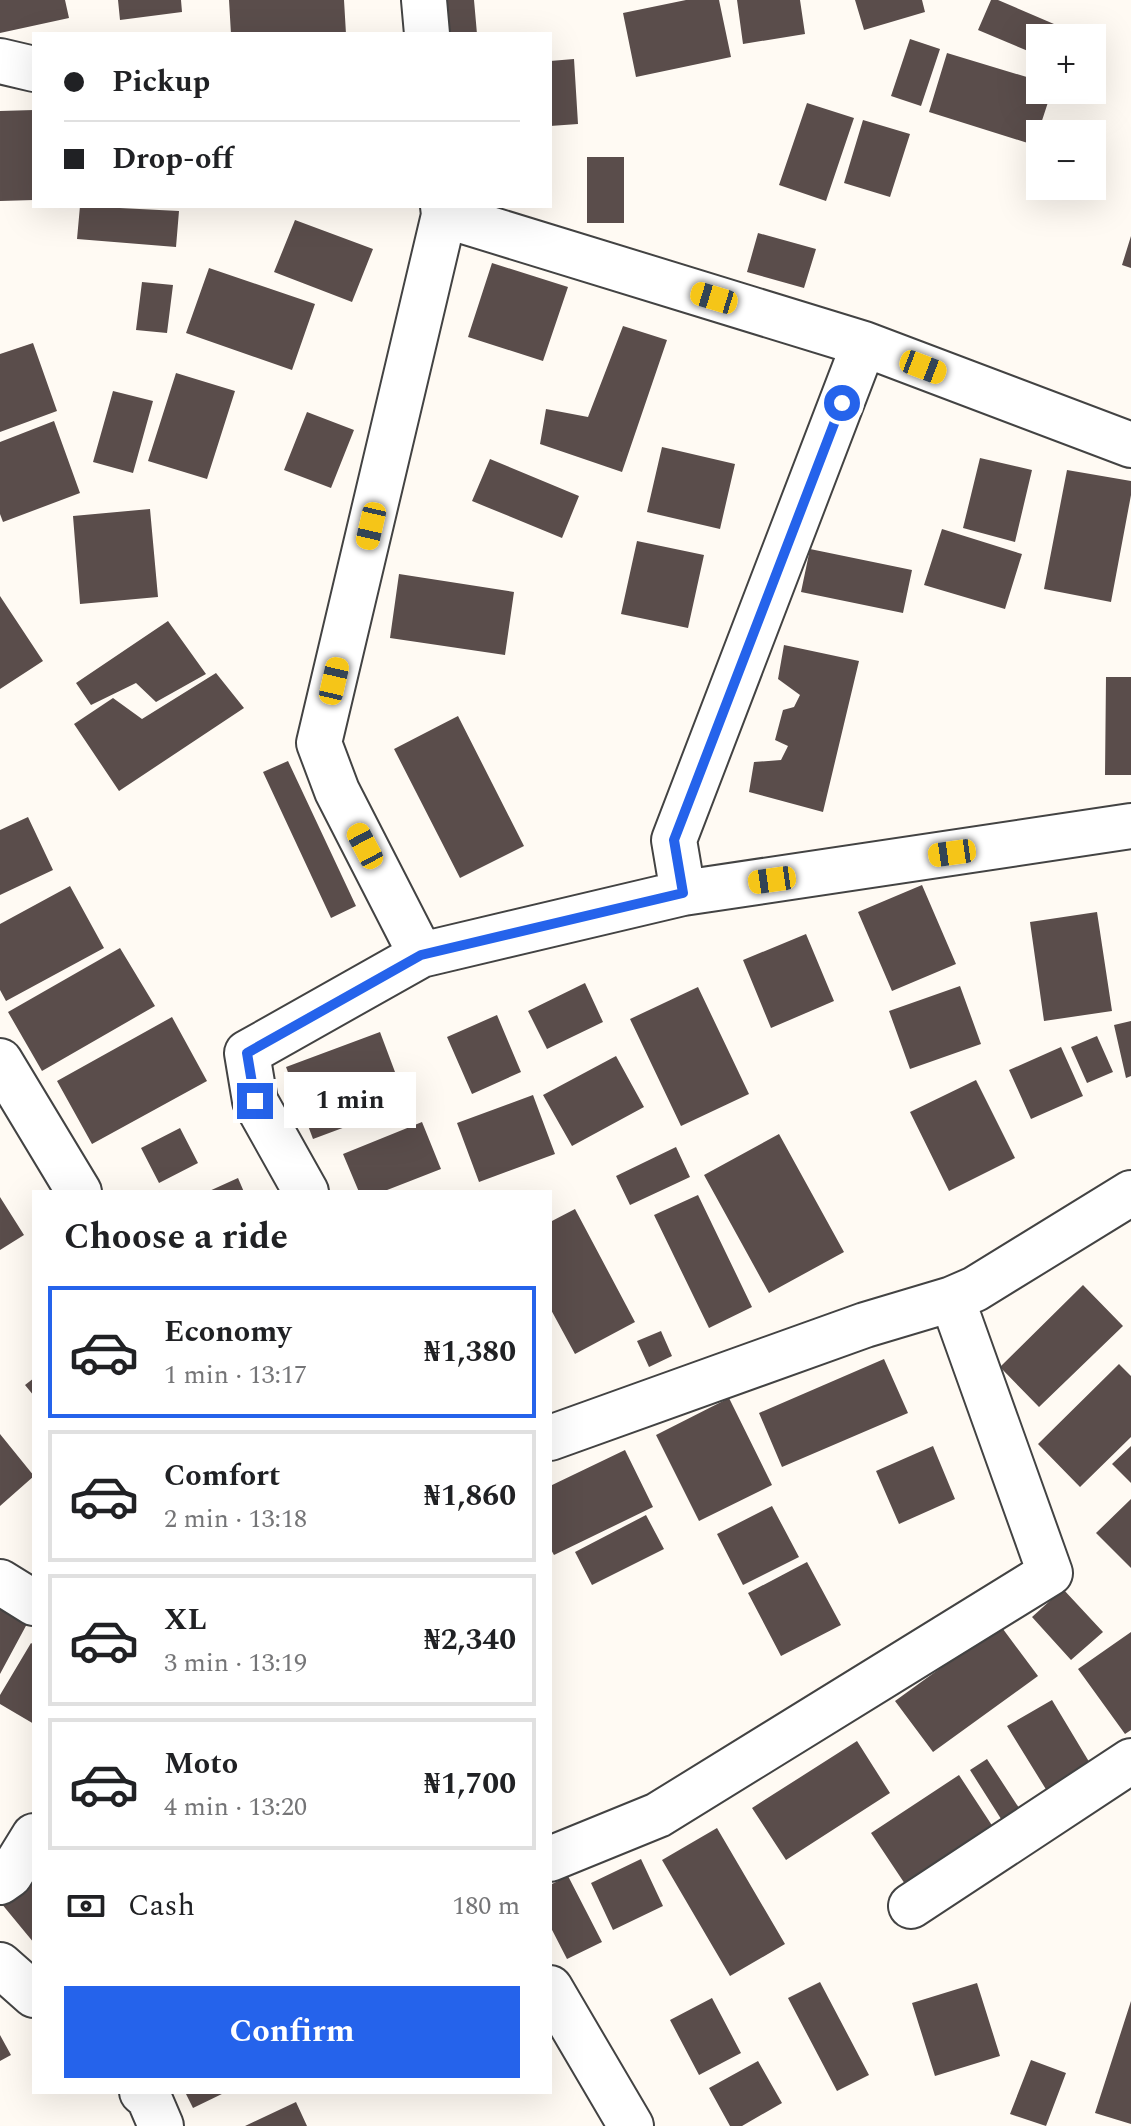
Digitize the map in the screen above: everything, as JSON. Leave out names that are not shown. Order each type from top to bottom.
[{"type":"street","points":[[424,0],[427,32]]},
{"type":"street","points":[[0,61],[32,69]]},
{"type":"street","points":[[421,955],[337,791],[319,743],[444,211],[864,344],[1131,445]]},
{"type":"street","points":[[683,893],[674,840],[864,344]]},
{"type":"street","points":[[305,1190],[255,1101],[247,1053],[421,955],[683,893],[1131,826]]},
{"type":"street","points":[[0,1061],[78,1190]]},
{"type":"street","points":[[552,1437],[865,1325],[952,1299],[975,1289],[1131,1193]]},
{"type":"street","points":[[552,1858],[658,1815],[1050,1573],[952,1299]]},
{"type":"street","points":[[0,1582],[32,1602]]},
{"type":"street","points":[[911,1906],[1131,1761]]},
{"type":"street","points":[[0,1882],[10,1875],[32,1839]]},
{"type":"street","points":[[0,1965],[32,1993]]},
{"type":"street","points":[[552,1991],[631,2126]]},
{"type":"street","points":[[144,2094],[161,2126]]},
{"type":"building","points":[[0,0],[65,0],[69,18],[0,33]]},
{"type":"building","points":[[118,0],[181,0],[182,12],[120,20]]},
{"type":"building","points":[[229,0],[344,0],[346,32],[231,32]]},
{"type":"building","points":[[438,0],[474,0],[477,32],[441,32]]},
{"type":"building","points":[[686,0],[719,0],[731,57],[636,77],[623,13]]},
{"type":"building","points":[[737,0],[800,0],[805,34],[743,44]]},
{"type":"building","points":[[855,0],[922,0],[925,12],[864,30]]},
{"type":"building","points":[[991,0],[998,0],[1054,24],[1026,24],[1026,50],[978,30]]},
{"type":"building","points":[[910,39],[940,49],[921,106],[891,96]]},
{"type":"building","points":[[947,53],[1026,77],[1026,104],[1047,104],[1042,120],[1026,120],[1026,142],[929,112]]},
{"type":"building","points":[[574,59],[578,124],[552,126],[552,61]]},
{"type":"building","points":[[807,103],[854,118],[826,201],[779,185]]},
{"type":"building","points":[[32,110],[32,200],[0,201],[0,111]]},
{"type":"building","points":[[863,120],[910,134],[890,197],[844,183]]},
{"type":"building","points":[[587,157],[624,157],[624,223],[587,223]]},
{"type":"building","points":[[80,208],[179,211],[176,247],[77,239]]},
{"type":"building","points":[[295,220],[373,249],[352,302],[274,272]]},
{"type":"building","points":[[758,233],[816,249],[804,288],[747,272]]},
{"type":"building","points":[[1131,236],[1131,268],[1122,265]]},
{"type":"building","points":[[492,263],[568,287],[543,361],[468,337]]},
{"type":"building","points":[[209,268],[315,304],[292,370],[186,333]]},
{"type":"building","points":[[142,282],[173,285],[167,333],[136,330]]},
{"type":"building","points":[[623,326],[667,340],[622,472],[540,444],[546,409],[588,417]]},
{"type":"building","points":[[33,343],[57,411],[0,432],[0,354]]},
{"type":"building","points":[[176,373],[235,391],[207,479],[148,461]]},
{"type":"building","points":[[113,391],[153,401],[133,473],[93,462]]},
{"type":"building","points":[[307,412],[354,430],[331,488],[284,470]]},
{"type":"building","points":[[54,421],[80,493],[3,522],[0,514],[0,442]]},
{"type":"building","points":[[662,447],[735,464],[720,529],[647,512]]},
{"type":"building","points":[[980,458],[1032,470],[1015,542],[963,528]]},
{"type":"building","points":[[490,459],[579,496],[562,538],[472,501]]},
{"type":"building","points":[[1067,470],[1131,481],[1111,602],[1044,589]]},
{"type":"building","points":[[150,509],[158,597],[80,604],[73,516]]},
{"type":"building","points":[[942,529],[1022,554],[1005,609],[924,585]]},
{"type":"building","points":[[637,541],[704,555],[688,628],[621,614]]},
{"type":"building","points":[[810,549],[912,570],[903,613],[801,592]]},
{"type":"building","points":[[399,574],[514,592],[505,655],[390,638]]},
{"type":"building","points":[[0,596],[43,661],[0,689]]},
{"type":"building","points":[[168,621],[206,674],[156,702],[136,683],[91,705],[76,683]]},
{"type":"building","points":[[784,645],[859,661],[823,812],[749,792],[754,762],[781,760],[788,746],[775,740],[783,710],[794,707],[800,695],[778,679]]},
{"type":"building","points":[[216,673],[244,708],[119,791],[74,724],[113,698],[142,719]]},
{"type":"building","points":[[1106,677],[1131,677],[1131,775],[1105,775]]},
{"type":"building","points":[[458,716],[524,846],[460,878],[394,749]]},
{"type":"building","points":[[288,761],[356,906],[331,918],[263,772]]},
{"type":"building","points":[[28,817],[53,870],[0,895],[0,830]]},
{"type":"building","points":[[922,885],[956,964],[892,991],[858,912]]},
{"type":"building","points":[[70,886],[104,948],[6,1001],[0,990],[0,924]]},
{"type":"building","points":[[1097,912],[1112,1011],[1044,1021],[1030,922]]},
{"type":"building","points":[[806,934],[834,1001],[771,1028],[743,960]]},
{"type":"building","points":[[120,948],[155,1006],[42,1071],[8,1012]]},
{"type":"building","points":[[585,983],[603,1022],[547,1049],[528,1011]]},
{"type":"building","points":[[960,986],[981,1044],[910,1069],[889,1011]]},
{"type":"building","points":[[698,987],[749,1094],[681,1126],[630,1019]]},
{"type":"building","points":[[497,1015],[521,1072],[472,1094],[447,1037]]},
{"type":"building","points":[[172,1017],[207,1081],[92,1144],[57,1081]]},
{"type":"building","points":[[1131,1021],[1131,1076],[1126,1078],[1114,1025]]},
{"type":"building","points":[[380,1032],[407,1104],[313,1139],[286,1067]]},
{"type":"building","points":[[1097,1036],[1113,1072],[1087,1083],[1071,1047]]},
{"type":"building","points":[[1061,1047],[1083,1096],[1031,1119],[1009,1070]]},
{"type":"building","points":[[616,1056],[644,1107],[572,1146],[543,1095]]},
{"type":"building","points":[[976,1080],[1015,1158],[949,1191],[910,1112]]},
{"type":"building","points":[[533,1095],[555,1154],[479,1182],[457,1123]]},
{"type":"building","points":[[422,1122],[441,1169],[387,1190],[358,1190],[343,1154]]},
{"type":"building","points":[[180,1128],[198,1163],[159,1183],[141,1148]]},
{"type":"building","points":[[779,1134],[844,1252],[769,1293],[704,1175]]},
{"type":"building","points":[[676,1147],[690,1177],[630,1205],[616,1176]]},
{"type":"building","points":[[238,1178],[243,1190],[211,1190]]},
{"type":"building","points":[[698,1195],[752,1307],[709,1328],[654,1215]]},
{"type":"building","points":[[0,1197],[24,1235],[0,1250]]},
{"type":"building","points":[[575,1209],[635,1322],[575,1354],[552,1312],[552,1221]]},
{"type":"building","points":[[1083,1285],[1123,1326],[1039,1407],[1000,1367]]},
{"type":"building","points":[[661,1331],[672,1356],[649,1367],[637,1341]]},
{"type":"building","points":[[884,1359],[908,1413],[782,1467],[759,1413]]},
{"type":"building","points":[[1119,1364],[1131,1376],[1131,1437],[1080,1487],[1038,1444]]},
{"type":"building","points":[[32,1380],[32,1394],[25,1385]]},
{"type":"building","points":[[729,1398],[772,1485],[699,1521],[656,1435]]},
{"type":"building","points":[[0,1434],[32,1474],[32,1478],[0,1506]]},
{"type":"building","points":[[933,1446],[955,1499],[899,1524],[876,1471]]},
{"type":"building","points":[[1131,1446],[1131,1483],[1112,1464]]},
{"type":"building","points":[[625,1450],[653,1507],[554,1555],[552,1485]]},
{"type":"building","points":[[1131,1499],[1131,1568],[1096,1533]]},
{"type":"building","points":[[772,1506],[799,1557],[743,1585],[717,1534]]},
{"type":"building","points":[[646,1515],[664,1549],[592,1585],[575,1552]]},
{"type":"building","points":[[807,1562],[841,1625],[781,1656],[748,1593]]},
{"type":"building","points":[[1063,1589],[1103,1632],[1071,1660],[1032,1617]]},
{"type":"building","points":[[0,1607],[28,1622],[0,1674]]},
{"type":"building","points":[[1000,1625],[1038,1676],[933,1752],[895,1701]]},
{"type":"building","points":[[1131,1632],[1131,1730],[1125,1734],[1078,1669]]},
{"type":"building","points":[[31,1643],[32,1723],[0,1704],[0,1695]]},
{"type":"building","points":[[1052,1700],[1091,1765],[1047,1791],[1007,1726]]},
{"type":"building","points":[[857,1741],[890,1793],[786,1860],[752,1808]]},
{"type":"building","points":[[987,1759],[1021,1811],[1003,1822],[970,1770]]},
{"type":"building","points":[[959,1775],[995,1830],[907,1887],[871,1833]]},
{"type":"building","points":[[717,1828],[785,1944],[730,1976],[662,1860]]},
{"type":"building","points":[[641,1859],[663,1906],[613,1930],[591,1883]]},
{"type":"building","points":[[568,1876],[602,1942],[567,1959],[552,1930],[552,1884]]},
{"type":"building","points":[[32,1878],[32,1941],[1,1903]]},
{"type":"building","points":[[820,1982],[869,2075],[837,2091],[788,1998]]},
{"type":"building","points":[[977,1983],[1000,2056],[935,2076],[912,2003]]},
{"type":"building","points":[[712,1998],[741,2053],[699,2075],[670,2020]]},
{"type":"building","points":[[1131,2001],[1131,2124],[1095,2113]]},
{"type":"building","points":[[0,2035],[11,2055],[0,2061]]},
{"type":"building","points":[[1031,2060],[1066,2073],[1046,2126],[1010,2114]]},
{"type":"building","points":[[758,2061],[782,2103],[742,2126],[730,2126],[709,2088]]},
{"type":"building","points":[[186,2094],[222,2094],[193,2108]]},
{"type":"building","points":[[296,2102],[307,2126],[245,2126]]},
{"type":"route","points":[[255,1101],[247,1053],[421,955],[683,893],[674,840],[842,403]]}]
